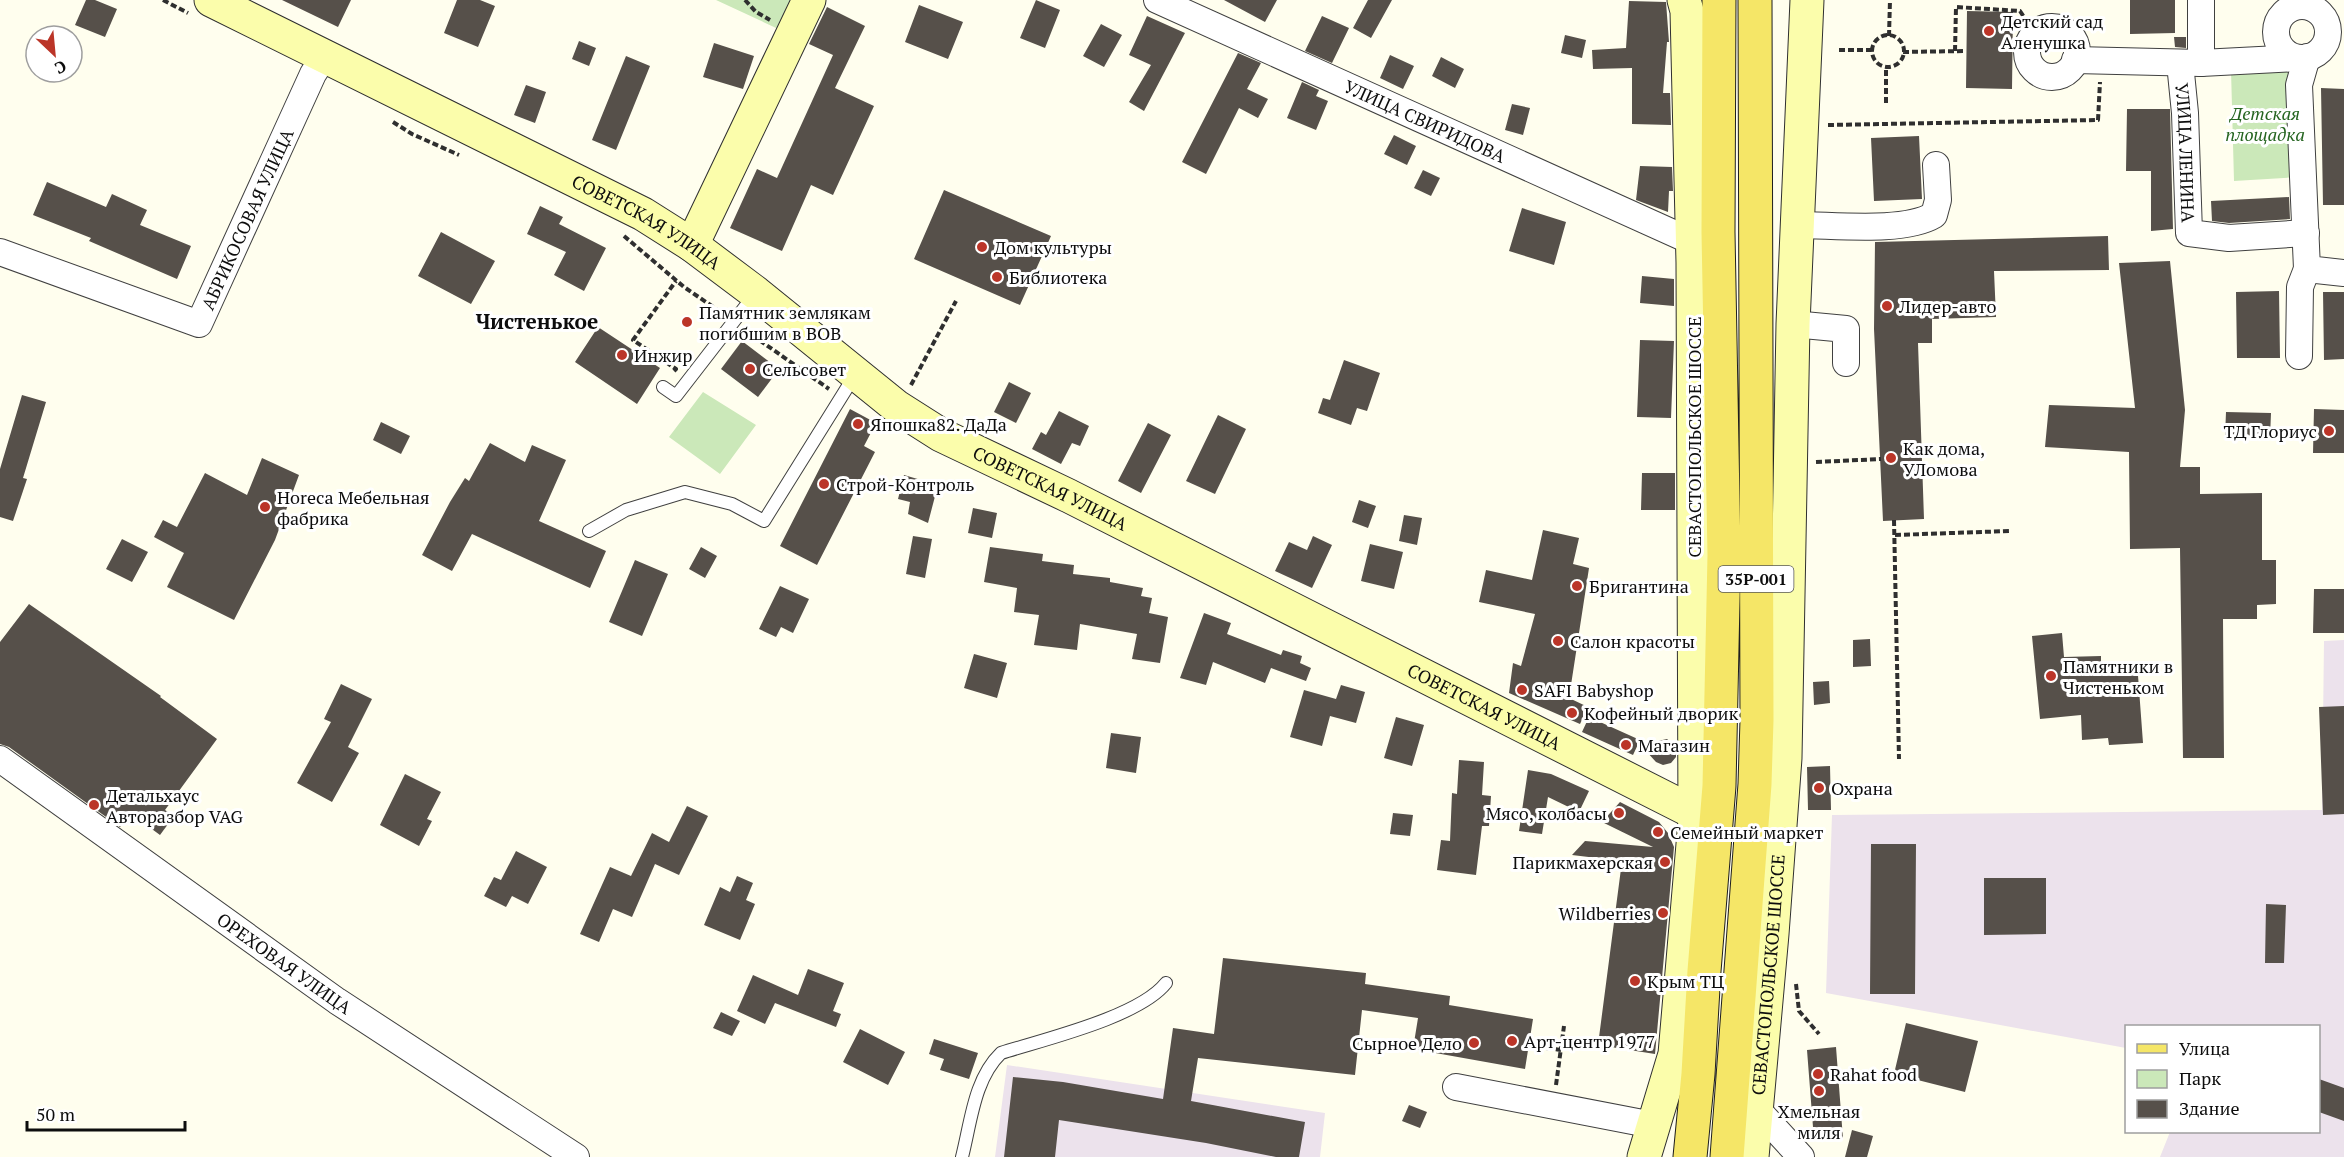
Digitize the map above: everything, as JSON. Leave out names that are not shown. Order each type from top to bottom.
[{"type":"main road","name":"СОВЕТСКАЯ УЛИЦА","points":[[211,0],[695,240],[756,293],[848,386],[897,407],[941,435],[1069,496],[1687,810]]},
{"type":"main road","points":[[695,240],[809,0]]},
{"type":"main road","name":"СЕВАСТОПОЛЬСКОЕ ШОССЕ","points":[[1644,1157],[1675,1054],[1687,810],[1693,242],[1687,11],[1684,0]]},
{"type":"main road","name":"35Р-001","points":[[1690,1157],[1719,786],[1724,555],[1718,232],[1719,0]]},
{"type":"main road","name":"35Р-001","points":[[1753,1147],[1757,720],[1755,0]]},
{"type":"main road","name":"СЕВАСТОПОЛЬСКОЕ ШОССЕ","points":[[1753,1147],[1785,758],[1793,324],[1807,0]]},
{"type":"street","name":"УЛИЦА СВИРИДОВА","points":[[1157,0],[1693,242]]},
{"type":"street","name":"УЛИЦА ЛЕНИНА","points":[[2201,0],[2185,113],[2189,233],[2229,238],[2306,233]]},
{"type":"street","points":[[2299,357],[2300,288],[2307,269],[2299,85],[2327,32],[2322,17],[2303,3],[2280,18],[2276,34],[2283,50],[2318,47]]},
{"type":"street","points":[[2046,28],[2062,29],[2074,40],[2075,60],[2069,70],[2062,75],[2054,76],[2038,73],[2029,60],[2027,51],[2035,34],[2046,28]]},
{"type":"street","name":"УЛИЦА ЛЕНИНА","points":[[2101,60],[2191,63],[2318,47]]},
{"type":"street","name":"АБРИКОСОВАЯ УЛИЦА","points":[[0,252],[199,324],[313,74],[325,55]]},
{"type":"street","points":[[2075,60],[2101,60]]},
{"type":"street","points":[[1798,225],[1901,225],[1923,221],[1934,215],[1938,200],[1936,165]]},
{"type":"street","points":[[2307,269],[2344,273]]},
{"type":"street","points":[[1793,324],[1846,329],[1846,363]]},
{"type":"street","name":"ОРЕХОВАЯ УЛИЦА","points":[[0,759],[337,1001],[576,1157]]},
{"type":"street","points":[[1456,1087],[1653,1125]]},
{"type":"street","points":[[1753,1147],[1802,1157]]},
{"type":"lane","points":[[1710,0],[1719,81]]},
{"type":"lane","points":[[1755,76],[1767,0]]},
{"type":"lane","points":[[663,387],[676,396],[756,293]]},
{"type":"lane","points":[[589,531],[626,510],[685,492],[732,504],[764,521],[848,386]]},
{"type":"lane","points":[[962,1157],[980,1083],[992,1062],[1001,1053],[1133,1009],[1159,992],[1166,983]]},
{"type":"path","points":[[745,0],[756,12],[792,32]]},
{"type":"path","points":[[1889,36],[1890,0]]},
{"type":"path","points":[[1955,51],[1956,7],[2020,11],[2035,34]]},
{"type":"path","points":[[1889,36],[1901,42],[1903,52],[1900,62],[1886,67],[1874,60],[1872,50],[1877,40],[1889,36]]},
{"type":"path","points":[[1839,50],[1872,50]]},
{"type":"path","points":[[1903,52],[1966,51]]},
{"type":"path","points":[[1801,123],[1808,126],[2098,120],[2101,60]]},
{"type":"path","points":[[1886,67],[1886,103]]},
{"type":"path","points":[[392,122],[412,134],[465,158]]},
{"type":"path","points":[[618,231],[676,280],[733,321],[848,386]]},
{"type":"path","points":[[663,387],[676,369],[633,340],[676,280]]},
{"type":"path","points":[[910,386],[956,301]]},
{"type":"path","points":[[1811,462],[1881,459]]},
{"type":"path","points":[[1894,520],[1899,759]]},
{"type":"path","points":[[1894,535],[2010,531]]},
{"type":"path","points":[[1553,1105],[1564,1026]]},
{"type":"path","points":[[1529,1046],[1561,1050]]},
{"type":"shaded area","points":[[2344,640],[2344,1157],[2160,1157],[2170,1133],[2320,1133],[2320,1025],[2125,1025],[2125,1048],[1826,993],[1832,815],[2322,810],[2324,641]]},
{"type":"shaded area","points":[[1007,1065],[1325,1113],[1320,1157],[995,1157]]},
{"type":"green space","points":[[716,0],[804,0],[787,33]]},
{"type":"green space","name":"Детская площадка","points":[[2294,66],[2299,177],[2234,181],[2231,70]]},
{"type":"green space","points":[[703,392],[756,425],[720,474],[669,437]]},
{"type":"building","points":[[86,0],[95,0],[117,9],[105,37],[84,29],[84,24],[75,24]]},
{"type":"building","points":[[282,0],[351,0],[338,27]]},
{"type":"building","points":[[457,0],[480,0],[495,6],[478,47],[444,33]]},
{"type":"building","points":[[1036,0],[1060,10],[1045,48],[1020,38]]},
{"type":"building","points":[[1224,0],[1277,0],[1265,22]]},
{"type":"building","points":[[1368,0],[1392,0],[1371,38],[1353,28]]},
{"type":"building","points":[[2130,0],[2175,0],[2175,33],[2130,34]]},
{"type":"building","points":[[1629,1],[1666,2],[1669,42],[1667,42],[1663,93],[1670,93],[1671,125],[1632,124],[1632,68],[1593,69],[1592,50],[1626,48]]},
{"type":"building","points":[[919,5],[963,22],[948,59],[905,42]]},
{"type":"building","points":[[827,7],[865,26],[835,88],[874,106],[833,195],[811,185],[782,251],[730,228],[757,169],[777,178],[833,55],[809,44]]},
{"type":"building","name":"Детский сад Аленушка","points":[[1967,11],[2013,12],[2012,89],[1966,88]]},
{"type":"building","points":[[1147,16],[1185,33],[1144,111],[1129,102],[1151,65],[1129,55]]},
{"type":"building","points":[[1322,16],[1349,28],[1332,63],[1305,51]]},
{"type":"building","points":[[1101,24],[1122,35],[1104,67],[1083,56]]},
{"type":"building","points":[[1565,35],[1586,40],[1582,58],[1561,53]]},
{"type":"building","points":[[2174,37],[2186,37],[2186,48],[2175,47]]},
{"type":"building","points":[[579,41],[596,48],[589,66],[572,59]]},
{"type":"building","points":[[714,43],[754,56],[743,89],[703,77]]},
{"type":"building","points":[[1238,53],[1261,63],[1247,89],[1268,99],[1258,118],[1239,108],[1206,174],[1182,162]]},
{"type":"building","points":[[1390,55],[1414,66],[1403,89],[1380,78]]},
{"type":"building","points":[[626,56],[650,66],[616,150],[592,140]]},
{"type":"building","points":[[1441,57],[1464,69],[1455,88],[1432,76]]},
{"type":"building","points":[[1302,82],[1319,90],[1316,96],[1328,101],[1316,130],[1287,118]]},
{"type":"building","points":[[526,85],[546,92],[535,123],[514,115]]},
{"type":"building","points":[[2321,88],[2344,89],[2344,205],[2323,205]]},
{"type":"building","points":[[1512,104],[1530,108],[1523,135],[1505,130]]},
{"type":"building","points":[[2127,109],[2170,109],[2173,229],[2151,231],[2151,171],[2126,171]]},
{"type":"building","points":[[1394,135],[1416,146],[1407,165],[1384,154]]},
{"type":"building","points":[[1919,136],[1922,199],[1874,201],[1871,138]]},
{"type":"building","points":[[1640,166],[1672,167],[1673,191],[1669,191],[1668,212],[1636,200]]},
{"type":"building","points":[[1423,170],[1440,178],[1431,196],[1414,188]]},
{"type":"building","points":[[47,182],[106,207],[112,194],[147,210],[140,225],[191,246],[177,279],[89,241],[91,238],[33,215]]},
{"type":"building","name":"Дом культуры","points":[[944,190],[1051,236],[1020,305],[914,259]]},
{"type":"building","points":[[2289,197],[2290,219],[2229,223],[2212,221],[2211,201]]},
{"type":"building","points":[[540,206],[563,217],[559,224],[606,248],[584,291],[554,275],[566,252],[527,234]]},
{"type":"building","points":[[1522,208],[1566,222],[1554,265],[1509,251]]},
{"type":"building","points":[[441,232],[495,261],[471,304],[418,276]]},
{"type":"building","points":[[2108,236],[2109,270],[1994,271],[1996,317],[1932,319],[1932,343],[1918,343],[1924,519],[1883,521],[1874,329],[1875,242]]},
{"type":"building","points":[[2170,261],[2185,410],[2180,467],[2200,467],[2200,494],[2262,493],[2262,560],[2276,560],[2276,604],[2257,605],[2257,619],[2223,619],[2224,758],[2183,758],[2180,548],[2130,549],[2129,452],[2045,447],[2049,405],[2135,408],[2119,263]]},
{"type":"building","points":[[1642,276],[1674,279],[1674,306],[1640,303]]},
{"type":"building","points":[[2279,291],[2280,358],[2237,358],[2236,292]]},
{"type":"building","points":[[2323,292],[2344,292],[2344,359],[2324,360]]},
{"type":"building","points":[[598,327],[660,368],[637,404],[575,362]]},
{"type":"building","points":[[1640,340],[1674,341],[1671,418],[1637,417]]},
{"type":"building","name":"Сельсовет","points":[[742,341],[779,369],[758,397],[721,369]]},
{"type":"building","points":[[1344,360],[1380,373],[1367,411],[1357,408],[1351,425],[1318,413],[1323,398],[1330,400]]},
{"type":"building","points":[[1009,382],[1031,393],[1016,423],[994,412]]},
{"type":"building","points":[[22,395],[46,402],[23,478],[27,479],[13,521],[0,517],[0,469]]},
{"type":"building","points":[[850,409],[876,423],[864,446],[875,452],[817,565],[780,546]]},
{"type":"building","name":"ТД Глориус","points":[[2314,409],[2344,410],[2344,453],[2313,453]]},
{"type":"building","points":[[1059,411],[1089,426],[1080,446],[1072,443],[1061,464],[1032,449],[1041,432],[1046,435]]},
{"type":"building","points":[[2226,412],[2271,413],[2270,438],[2225,437]]},
{"type":"building","points":[[1218,415],[1246,429],[1215,494],[1186,481]]},
{"type":"building","points":[[381,422],[410,436],[401,454],[373,440]]},
{"type":"building","points":[[1148,423],[1171,435],[1141,493],[1118,481]]},
{"type":"building","points":[[490,443],[525,462],[532,445],[566,460],[539,521],[606,551],[590,588],[472,534],[452,571],[422,555],[450,502],[465,478],[469,481]]},
{"type":"building","points":[[262,458],[299,475],[275,540],[234,620],[167,587],[184,553],[154,537],[163,520],[177,527],[205,473],[247,495]]},
{"type":"building","points":[[1642,473],[1675,473],[1675,510],[1641,510]]},
{"type":"building","points":[[904,475],[938,485],[928,523],[908,514],[910,502],[898,499]]},
{"type":"building","points":[[1359,500],[1376,506],[1368,528],[1352,522]]},
{"type":"building","points":[[973,508],[997,513],[992,538],[968,533]]},
{"type":"building","points":[[1404,515],[1422,518],[1417,545],[1399,541]]},
{"type":"building","points":[[1543,530],[1579,538],[1573,564],[1589,568],[1569,698],[1588,707],[1580,724],[1509,693],[1513,663],[1521,666],[1535,614],[1479,602],[1486,570],[1532,580]]},
{"type":"building","points":[[913,536],[932,539],[925,578],[906,574]]},
{"type":"building","points":[[1313,536],[1332,545],[1312,588],[1275,571],[1289,542],[1307,550]]},
{"type":"building","points":[[122,539],[148,552],[132,582],[106,569]]},
{"type":"building","points":[[1370,544],[1403,552],[1394,589],[1361,581]]},
{"type":"building","points":[[701,547],[717,556],[705,578],[689,569]]},
{"type":"building","points":[[990,547],[1043,554],[1042,561],[1074,565],[1073,574],[1110,578],[1110,582],[1143,588],[1141,596],[1152,598],[1149,613],[1168,617],[1160,663],[1132,659],[1137,634],[1080,624],[1077,650],[1034,645],[1039,615],[1014,612],[1017,588],[984,582]]},
{"type":"building","points":[[635,560],[668,574],[642,636],[609,622]]},
{"type":"building","points":[[780,586],[809,599],[793,633],[781,627],[776,637],[759,629]]},
{"type":"building","points":[[2314,589],[2344,589],[2344,633],[2313,633]]},
{"type":"building","points":[[29,604],[161,696],[217,739],[165,810],[174,816],[160,835],[130,813],[120,827],[9,747],[0,744],[0,642]]},
{"type":"building","points":[[1204,613],[1231,623],[1227,634],[1281,655],[1283,650],[1302,656],[1300,663],[1311,668],[1306,681],[1271,668],[1265,683],[1213,662],[1206,685],[1180,678]]},
{"type":"building","points":[[2062,633],[2064,657],[2101,656],[2101,665],[2137,662],[2143,743],[2109,745],[2108,738],[2082,740],[2081,715],[2040,719],[2032,636]]},
{"type":"building","points":[[1870,639],[1871,666],[1853,667],[1853,640]]},
{"type":"building","points":[[974,654],[1007,663],[997,698],[964,688]]},
{"type":"building","points":[[1829,681],[1830,703],[1814,705],[1813,682]]},
{"type":"building","points":[[341,684],[372,699],[348,747],[359,753],[332,802],[297,783],[331,722],[324,719]]},
{"type":"building","points":[[1341,685],[1365,692],[1356,723],[1330,716],[1322,746],[1290,737],[1304,690],[1336,699]]},
{"type":"building","points":[[2344,706],[2344,814],[2323,815],[2319,707]]},
{"type":"building","points":[[1396,717],[1424,725],[1412,766],[1384,758]]},
{"type":"building","points":[[1589,717],[1640,740],[1633,755],[1582,732]]},
{"type":"building","points":[[1111,733],[1141,737],[1136,773],[1106,768]]},
{"type":"building","points":[[1667,739],[1676,747],[1676,757],[1671,763],[1663,765],[1656,762],[1646,751],[1658,741]]},
{"type":"building","points":[[1459,760],[1484,762],[1482,795],[1491,796],[1489,826],[1482,826],[1476,875],[1437,870],[1441,840],[1450,841],[1452,793],[1457,794]]},
{"type":"building","name":"Охрана","points":[[1830,766],[1831,810],[1808,810],[1807,767]]},
{"type":"building","points":[[1528,770],[1551,774],[1589,791],[1579,812],[1548,797],[1542,834],[1519,831]]},
{"type":"building","points":[[405,774],[441,792],[427,819],[432,821],[419,846],[380,825]]},
{"type":"building","name":"Крым ТЦ","points":[[1620,802],[1659,822],[1668,833],[1674,847],[1655,1054],[1598,1045],[1622,861],[1572,855],[1585,841],[1653,847],[1602,822]]},
{"type":"building","points":[[687,806],[708,816],[679,875],[655,864],[632,917],[613,909],[599,942],[580,934],[610,867],[631,876],[652,833],[669,842]]},
{"type":"building","points":[[1393,813],[1413,815],[1410,836],[1390,834]]},
{"type":"building","points":[[1871,844],[1916,844],[1915,994],[1870,994]]},
{"type":"building","points":[[516,851],[547,867],[528,904],[512,896],[506,907],[484,896],[494,877],[501,880]]},
{"type":"building","points":[[737,876],[753,883],[746,900],[755,904],[740,940],[704,925],[720,887],[730,892]]},
{"type":"building","points":[[1984,878],[2046,878],[2046,934],[1984,935]]},
{"type":"building","points":[[2266,904],[2286,905],[2284,963],[2265,963]]},
{"type":"building","points":[[1223,958],[1366,973],[1365,984],[1450,996],[1449,1005],[1533,1019],[1525,1069],[1413,1049],[1418,1018],[1362,1010],[1355,1075],[1198,1058],[1191,1101],[1305,1122],[1299,1157],[1276,1157],[1206,1143],[1059,1120],[1055,1157],[1004,1157],[1013,1077],[1063,1082],[1163,1099],[1173,1028],[1214,1034]]},
{"type":"building","points":[[808,969],[844,983],[833,1011],[841,1014],[836,1027],[775,1003],[765,1024],[737,1011],[753,975],[798,995]]},
{"type":"building","points":[[721,1012],[740,1021],[732,1036],[713,1028]]},
{"type":"building","points":[[1906,1023],[1978,1041],[1965,1092],[1894,1074]]},
{"type":"building","points":[[860,1029],[905,1052],[888,1085],[843,1062]]},
{"type":"building","points":[[934,1039],[978,1053],[969,1079],[940,1070],[944,1059],[929,1054]]},
{"type":"building","points":[[1836,1047],[1843,1139],[1814,1140],[1807,1050]]},
{"type":"building","points":[[2320,1079],[2344,1088],[2344,1121],[2320,1112]]},
{"type":"building","points":[[1409,1105],[1427,1112],[1420,1128],[1402,1121]]},
{"type":"building","points":[[1852,1130],[1873,1136],[1867,1157],[1845,1157]]},
{"type":"place","name":"Детский сад Аленушка","points":[[1989,31]]},
{"type":"place","name":"Дом культуры","points":[[982,247]]},
{"type":"place","name":"Библиотека","points":[[997,277]]},
{"type":"place","name":"Лидер-авто","points":[[1887,306]]},
{"type":"place","name":"Памятник землякам погибшим в ВОВ","points":[[687,322]]},
{"type":"place","name":"Инжир","points":[[622,355]]},
{"type":"place","name":"Сельсовет","points":[[750,369]]},
{"type":"place","name":"Япошка82. ДаДа","points":[[858,424]]},
{"type":"place","name":"ТД Глориус","points":[[2329,431]]},
{"type":"place","name":"Как дома, УЛомова","points":[[1891,458]]},
{"type":"place","name":"Строй-Контроль","points":[[824,484]]},
{"type":"place","name":"Horeca Мебельная фабрика","points":[[265,507]]},
{"type":"place","name":"Бригантина","points":[[1577,586]]},
{"type":"place","name":"Салон красоты","points":[[1558,641]]},
{"type":"place","name":"Памятники в Чистеньком","points":[[2051,676]]},
{"type":"place","name":"SAFI Babyshop","points":[[1522,690]]},
{"type":"place","name":"Кофейный дворик","points":[[1572,713]]},
{"type":"place","name":"Магазин","points":[[1626,745]]},
{"type":"place","name":"Охрана","points":[[1819,788]]},
{"type":"place","name":"Детальхаус Авторазбор VAG","points":[[94,805]]},
{"type":"place","name":"Мясо, колбасы","points":[[1619,813]]},
{"type":"place","name":"Семейный маркет","points":[[1658,832]]},
{"type":"place","name":"Парикмахерская","points":[[1665,862]]},
{"type":"place","name":"Wildberries","points":[[1663,913]]},
{"type":"place","name":"Крым ТЦ","points":[[1635,981]]},
{"type":"place","name":"Арт-центр 1977","points":[[1512,1041]]},
{"type":"place","name":"Сырное Дело","points":[[1474,1043]]},
{"type":"place","name":"Rahat food","points":[[1818,1074]]},
{"type":"place","name":"Хмельная миля","points":[[1819,1091]]},
{"type":"district","name":"Чистенькое","points":[[537,321]]}]
